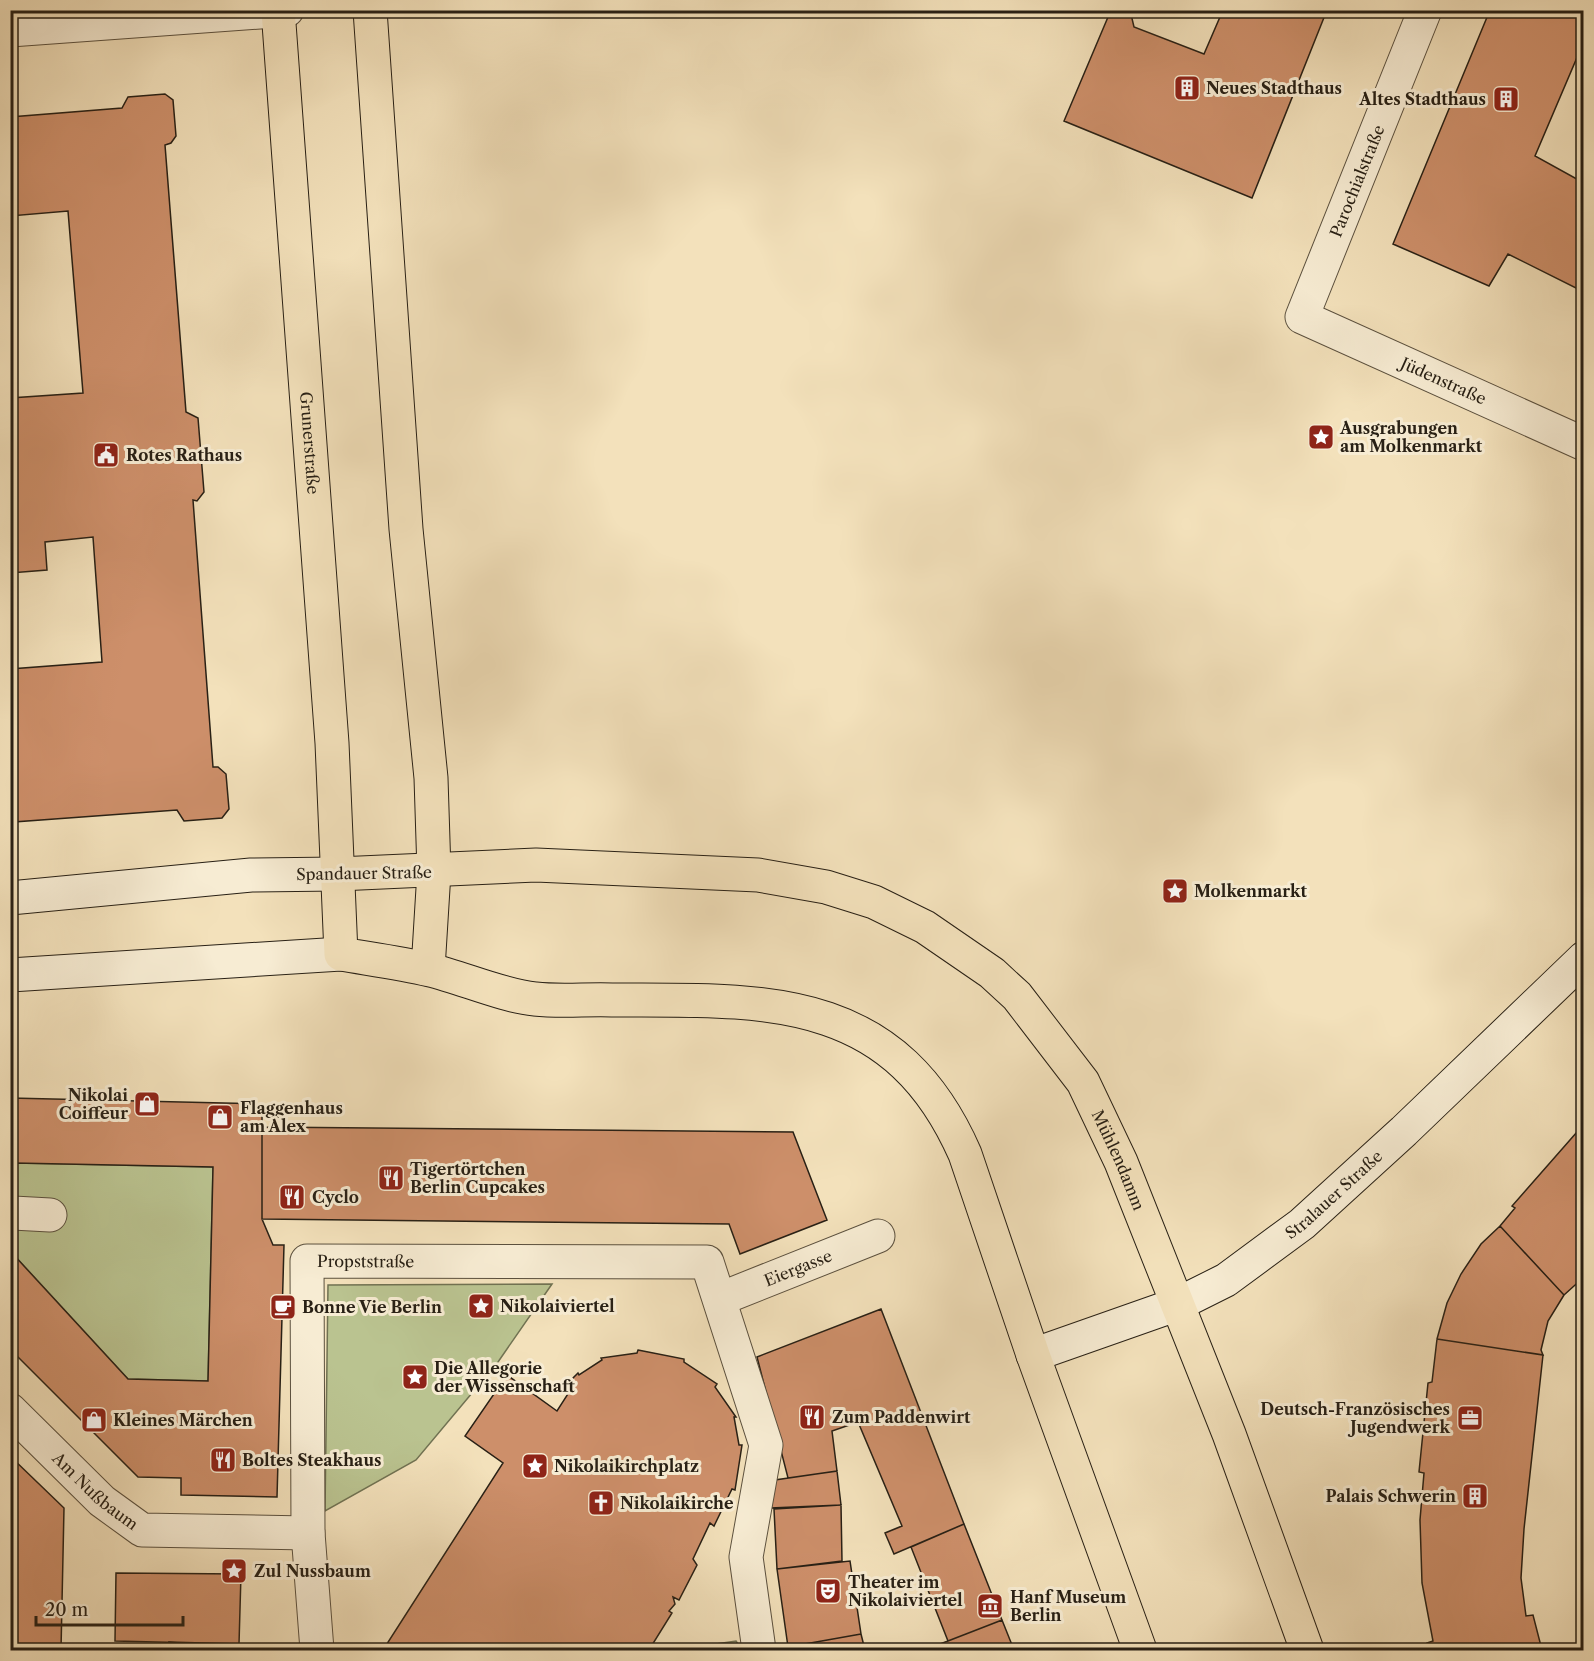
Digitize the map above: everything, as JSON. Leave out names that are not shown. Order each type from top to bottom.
[{"type":"main road","points":[[370,10],[406,529],[431,778],[434,872],[428,969]]},
{"type":"main road","name":"Grunerstraße","points":[[278,11],[331,732],[341,954]]},
{"type":"main road","name":"Spandauer Straße","points":[[338,874],[434,872],[536,865],[718,872]]},
{"type":"main road","name":"Mühlendamm","points":[[718,872],[759,875],[826,887],[874,902],[925,927],[963,952],[1017,996],[1083,1082],[1121,1162],[1230,1434],[1308,1650]]},
{"type":"main road","points":[[341,954],[428,969],[534,999],[672,1000],[814,1012],[857,1029],[891,1051],[914,1073],[952,1124],[965,1154],[1033,1355],[1140,1650]]},
{"type":"street","points":[[10,30],[287,10]]},
{"type":"street","name":"Parochialstraße","points":[[1302,317],[1425,10]]},
{"type":"street","name":"Jüdenstraße","points":[[1302,317],[1584,444]]},
{"type":"street","name":"Spandauer Straße","points":[[10,897],[251,875],[338,874]]},
{"type":"street","points":[[10,975],[341,954]]},
{"type":"street","name":"Stralauer Straße","points":[[1033,1355],[1178,1304],[1226,1280],[1302,1224],[1404,1131],[1584,958]]},
{"type":"street","points":[[13,1213],[50,1215]]},
{"type":"street","name":"Eiergasse","points":[[720,1299],[878,1236]]},
{"type":"street","name":"Propststraße","points":[[317,1650],[308,1533],[307,1262],[707,1262],[720,1299]]},
{"type":"street","points":[[720,1299],[766,1445],[746,1557],[759,1650]]},
{"type":"street","name":"Am Nußbaum","points":[[10,1410],[102,1501],[142,1530],[308,1533]]},
{"type":"green space","points":[[14,1163],[213,1167],[208,1381],[128,1379],[12,1253]]},
{"type":"green space","points":[[552,1284],[498,1362],[416,1460],[325,1511],[328,1285]]},
{"type":"green space","points":[[736,1641],[742,1650],[704,1650],[709,1645]]},
{"type":"building","name":"Neues Stadthaus","points":[[1111,10],[1130,10],[1134,27],[1204,54],[1223,10],[1327,10],[1252,198],[1064,121]]},
{"type":"building","name":"Altes Stadthaus","points":[[1490,10],[1584,10],[1584,41],[1535,156],[1584,183],[1584,292],[1508,254],[1489,286],[1393,244]]},
{"type":"building","name":"Rotes Rathaus","points":[[165,94],[173,100],[176,136],[171,143],[165,145],[186,412],[198,418],[204,492],[197,501],[193,500],[213,767],[218,767],[226,774],[229,809],[222,818],[184,821],[177,810],[14,822],[14,834],[10,838],[10,669],[102,662],[93,537],[45,542],[47,570],[10,573],[10,398],[83,393],[68,211],[10,216],[10,117],[122,108],[128,97]]},
{"type":"building","points":[[10,1098],[262,1104],[262,1219],[273,1245],[284,1245],[277,1497],[181,1495],[181,1478],[138,1477],[10,1349]],"holes":[[[14,1163],[213,1167],[208,1381],[128,1379],[12,1253]]]},
{"type":"building","points":[[1584,1124],[1584,1277],[1564,1295],[1500,1226],[1515,1208],[1512,1206]]},
{"type":"building","points":[[262,1127],[793,1132],[827,1220],[740,1254],[729,1224],[262,1219]]},
{"type":"building","points":[[1500,1226],[1564,1295],[1548,1321],[1541,1350],[1543,1355],[1437,1339],[1447,1303],[1461,1274],[1481,1244]]},
{"type":"building","points":[[881,1309],[964,1524],[894,1554],[885,1533],[902,1526],[858,1422],[832,1431],[837,1471],[788,1478],[757,1357]]},
{"type":"building","name":"Palais Schwerin","points":[[1437,1339],[1543,1355],[1524,1529],[1521,1578],[1526,1616],[1533,1615],[1542,1650],[1429,1650],[1427,1643],[1433,1641],[1422,1583],[1420,1520],[1424,1473],[1419,1472],[1428,1383],[1432,1382]]},
{"type":"building","name":"Nikolaikirche","points":[[638,1350],[684,1359],[684,1362],[717,1384],[715,1387],[736,1417],[734,1417],[739,1445],[742,1445],[735,1490],[732,1489],[714,1526],[710,1523],[693,1559],[697,1565],[679,1600],[673,1597],[675,1604],[669,1611],[672,1613],[649,1650],[383,1650],[503,1463],[465,1436],[507,1375],[557,1411],[575,1383],[571,1380],[578,1373],[579,1375],[602,1360],[601,1358],[637,1353]]},
{"type":"building","points":[[1584,1435],[1584,1447],[1577,1440]]},
{"type":"building","points":[[10,1456],[64,1508],[61,1650],[10,1650]]},
{"type":"building","points":[[837,1471],[841,1505],[770,1508],[768,1481]]},
{"type":"building","points":[[841,1505],[842,1561],[777,1569],[774,1509]]},
{"type":"building","points":[[964,1524],[1002,1620],[948,1641],[911,1547]]},
{"type":"building","points":[[850,1561],[861,1634],[788,1647],[777,1569]]},
{"type":"building","points":[[116,1573],[241,1574],[239,1644],[115,1641]]},
{"type":"building","points":[[1002,1620],[1014,1650],[934,1650],[932,1647]]},
{"type":"building","points":[[861,1634],[865,1650],[789,1650],[788,1647]]},
{"type":"building","points":[[169,1642],[275,1645],[276,1650],[170,1650]]},
{"type":"place","name":"Neues Stadthaus","points":[[1187,88]]},
{"type":"place","name":"Altes Stadthaus","points":[[1506,99]]},
{"type":"place","name":"Ausgrabungen am Molkenmarkt","points":[[1321,437]]},
{"type":"place","name":"Rotes Rathaus","points":[[106,455]]},
{"type":"place","name":"Molkenmarkt","points":[[1175,891]]},
{"type":"place","name":"Nikolai Coiffeur","points":[[147,1104]]},
{"type":"place","name":"Flaggenhaus am Alex","points":[[220,1117]]},
{"type":"place","name":"Tigertörtchen Berlin Cupcakes","points":[[391,1178]]},
{"type":"place","name":"Cyclo","points":[[292,1197]]},
{"type":"place","name":"Nikolaiviertel","points":[[481,1306]]},
{"type":"place","name":"Bonne Vie Berlin","points":[[283,1307]]},
{"type":"place","name":"Die Allegorie der Wissenschaft","points":[[415,1377]]},
{"type":"place","name":"Zum Paddenwirt","points":[[812,1417]]},
{"type":"place","name":"Deutsch-Französisches Jugendwerk","points":[[1470,1418]]},
{"type":"place","name":"Kleines Märchen","points":[[94,1420]]},
{"type":"place","name":"Boltes Steakhaus","points":[[223,1460]]},
{"type":"place","name":"Nikolaikirchplatz","points":[[535,1466]]},
{"type":"place","name":"Palais Schwerin","points":[[1475,1496]]},
{"type":"place","name":"Nikolaikirche","points":[[601,1503]]},
{"type":"place","name":"Zul Nussbaum","points":[[234,1571]]},
{"type":"place","name":"Theater im Nikolaiviertel","points":[[828,1591]]},
{"type":"place","name":"Hanf Museum Berlin","points":[[990,1606]]}]
